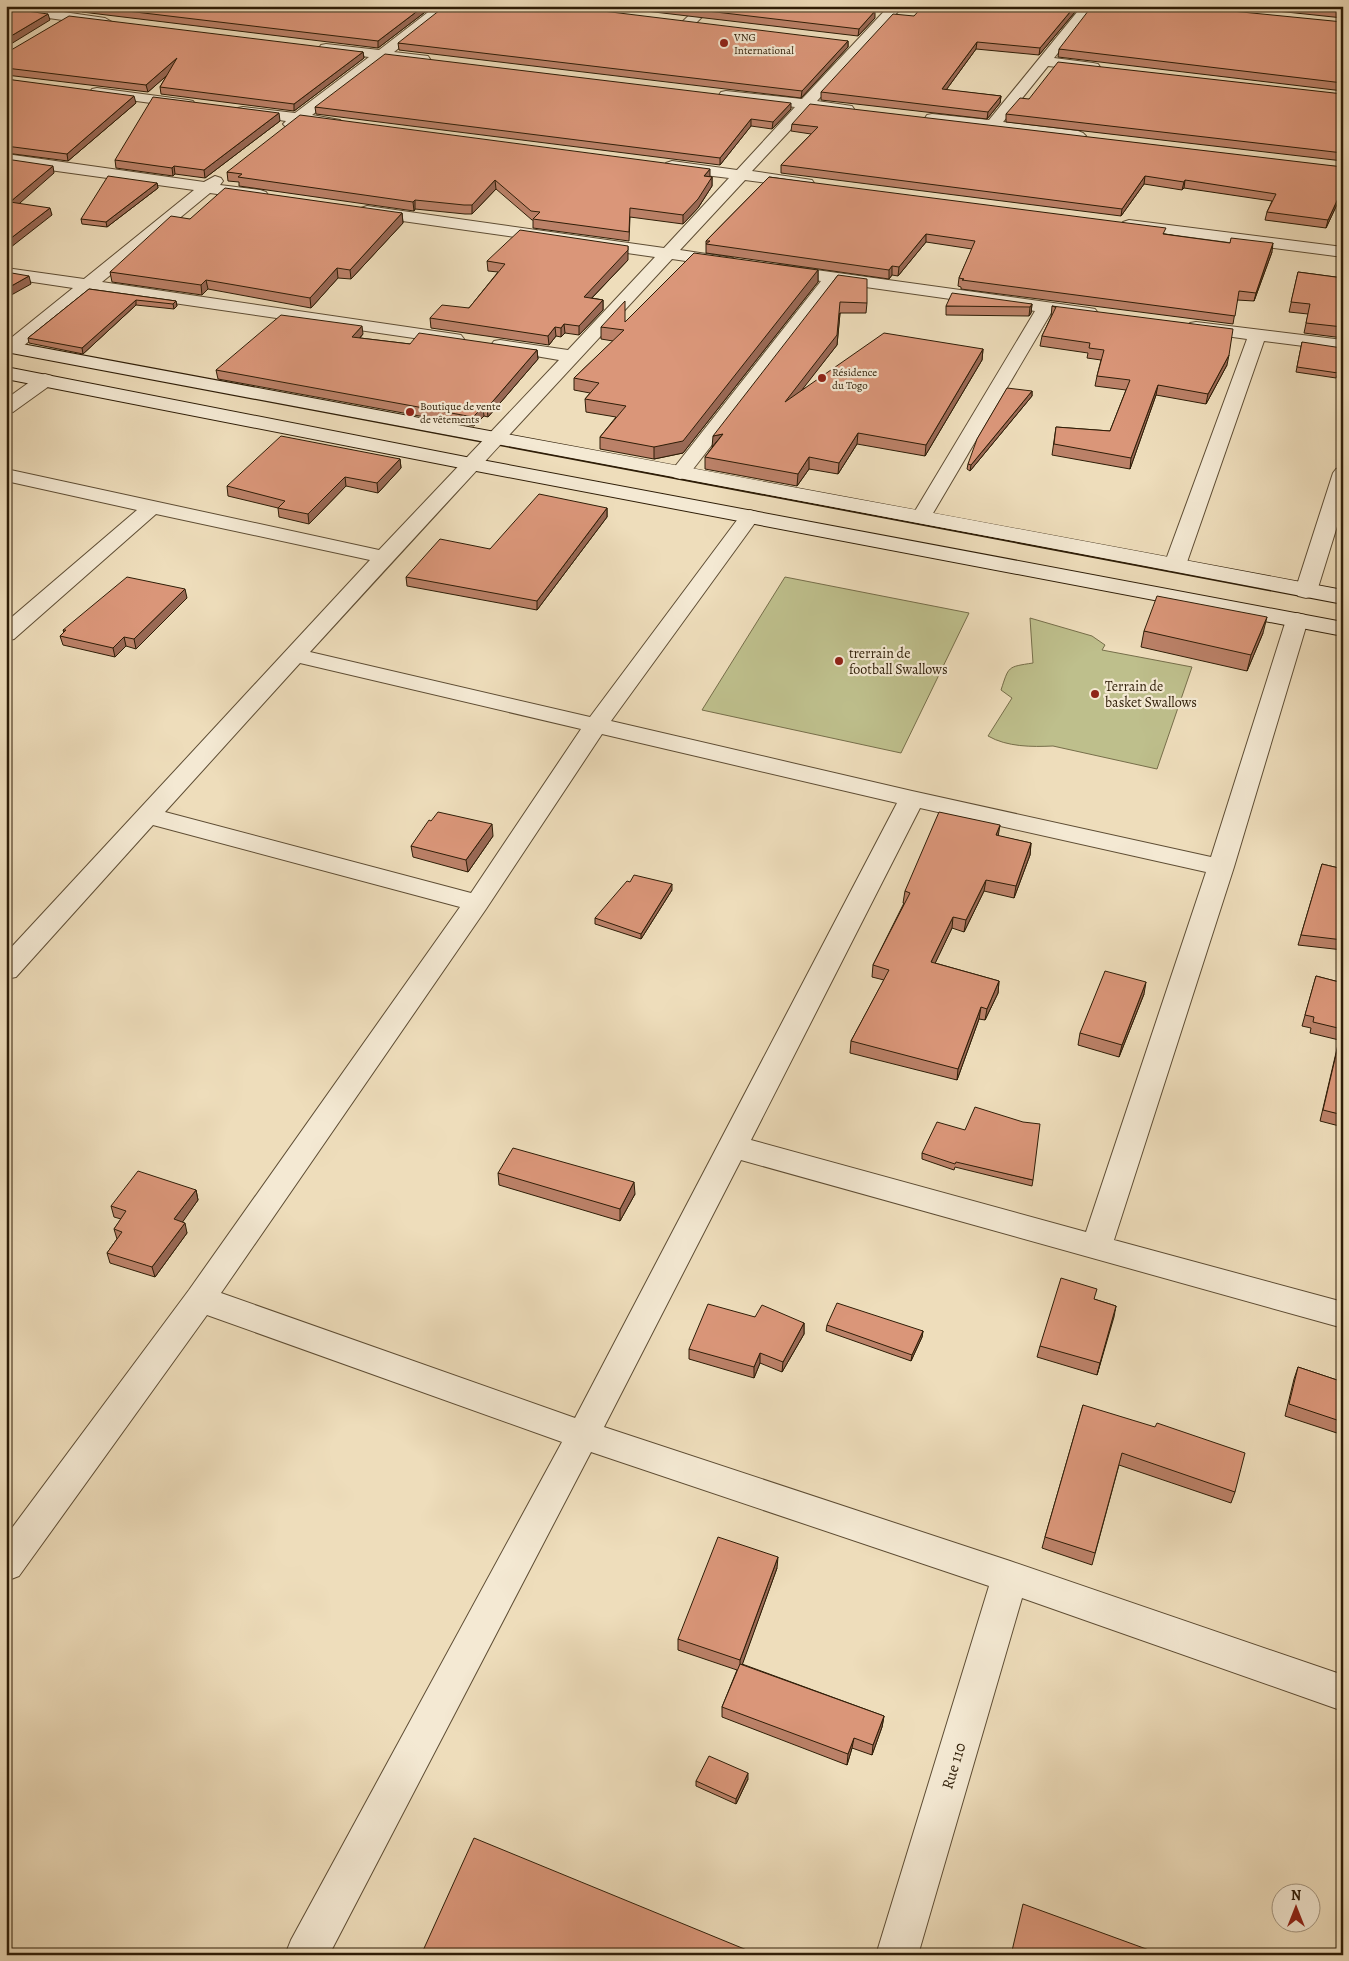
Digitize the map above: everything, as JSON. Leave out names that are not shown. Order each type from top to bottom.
[{"type":"street","points":[[52,27],[86,6]]},
{"type":"street","points":[[276,136],[445,6]]},
{"type":"street","points":[[707,6],[684,21],[709,24]]},
{"type":"street","points":[[6,970],[149,816],[384,557],[743,175],[897,6]]},
{"type":"street","points":[[993,125],[1089,6]]},
{"type":"street","points":[[6,8],[117,23]]},
{"type":"street","points":[[844,41],[863,43]]},
{"type":"street","points":[[314,46],[442,61]]},
{"type":"street","points":[[1045,61],[1102,68]]},
{"type":"street","points":[[84,90],[202,106]]},
{"type":"street","points":[[709,93],[866,111]]},
{"type":"street","points":[[231,109],[349,124]]},
{"type":"street","points":[[915,116],[1090,137]]},
{"type":"street","points":[[6,159],[275,198]]},
{"type":"street","points":[[654,164],[821,185]]},
{"type":"street","points":[[8,347],[88,286],[230,170]]},
{"type":"street","points":[[354,209],[746,265]]},
{"type":"street","points":[[1116,223],[1343,252]]},
{"type":"street","points":[[766,268],[1103,315]]},
{"type":"street","points":[[6,273],[572,356]]},
{"type":"street","points":[[680,473],[833,277]]},
{"type":"street","points":[[922,516],[1044,308]]},
{"type":"street","points":[[1180,325],[1343,346]]},
{"type":"street","points":[[1175,565],[1258,334]]},
{"type":"street","points":[[8,347],[496,439],[922,516],[1343,597]]},
{"type":"street","points":[[6,373],[471,464],[1343,629]]},
{"type":"street","points":[[6,408],[45,380]]},
{"type":"street","points":[[1306,590],[1343,473]]},
{"type":"street","points":[[6,475],[384,557]]},
{"type":"street","points":[[6,634],[152,507]]},
{"type":"street","points":[[6,1565],[200,1299],[477,903],[596,725],[750,516]]},
{"type":"street","points":[[1096,1245],[1221,867],[1298,620]]},
{"type":"street","points":[[294,655],[912,799],[1221,867]]},
{"type":"street","points":[[306,1955],[583,1435],[912,799]]},
{"type":"street","points":[[149,816],[477,903]]},
{"type":"street","points":[[731,1146],[1096,1245],[1343,1315]]},
{"type":"street","points":[[200,1299],[583,1435],[1010,1578],[1343,1693]]},
{"type":"street","name":"Rue 110","points":[[897,1955],[1010,1578]]},
{"type":"green space","name":"trerrain de football Swallows","points":[[785,577],[969,613],[901,753],[702,710]]},
{"type":"green space","name":"Terrain de basket Swallows","points":[[1030,618],[1092,636],[1105,645],[1102,650],[1192,667],[1157,769],[1053,746],[1011,744],[988,736],[1012,698],[1001,690],[1008,672],[1014,667],[1033,663]]},
{"type":"building","points":[[85,6],[424,6],[378,41]]},
{"type":"building","points":[[445,6],[562,6],[848,41],[802,91],[398,43]]},
{"type":"building","points":[[665,6],[699,6],[716,10],[718,6],[834,6],[875,11],[859,29]]},
{"type":"building","points":[[923,6],[1075,6],[1040,48],[977,42],[942,89],[1001,96],[988,112],[821,92],[893,14],[914,16]]},
{"type":"building","points":[[1092,6],[1181,6],[1343,22],[1343,83],[1059,49]]},
{"type":"building","points":[[1296,6],[1343,6],[1343,11]]},
{"type":"building","points":[[6,8],[48,14],[6,39]]},
{"type":"building","points":[[69,16],[363,52],[294,104],[160,87],[177,58],[146,85],[6,68],[6,53]]},
{"type":"building","points":[[385,54],[791,103],[773,122],[751,119],[720,158],[315,107]]},
{"type":"building","points":[[1058,62],[1343,94],[1343,153],[1006,114],[1020,98],[1029,99]]},
{"type":"building","points":[[6,79],[134,96],[67,154],[6,146]]},
{"type":"building","points":[[153,97],[279,113],[204,170],[174,166],[172,168],[115,160]]},
{"type":"building","points":[[810,104],[1343,167],[1343,191],[1328,220],[1267,212],[1276,194],[1185,180],[1184,182],[1145,176],[1122,209],[781,165],[818,127],[792,124]]},
{"type":"building","points":[[300,115],[710,169],[704,176],[712,177],[698,199],[683,215],[630,208],[629,232],[533,219],[540,212],[531,211],[495,180],[472,205],[464,205],[415,200],[413,202],[238,177],[242,174],[227,172]]},
{"type":"building","points":[[6,159],[53,166],[10,202],[50,208],[6,242]]},
{"type":"building","points":[[108,176],[157,183],[106,222],[81,219]]},
{"type":"building","points":[[769,177],[1166,228],[1163,234],[1230,243],[1231,238],[1273,243],[1256,293],[1239,291],[1235,316],[962,280],[964,279],[959,278],[975,241],[926,234],[899,267],[892,266],[889,270],[706,244],[710,241],[706,241]]},
{"type":"building","points":[[225,188],[402,213],[350,270],[337,268],[310,298],[206,280],[201,285],[110,272],[171,216],[190,219]]},
{"type":"building","points":[[520,230],[628,246],[628,250],[584,297],[603,300],[579,326],[564,324],[561,328],[555,327],[548,336],[430,318],[442,305],[469,308],[505,264],[487,261]]},
{"type":"building","points":[[694,253],[818,270],[683,441],[654,447],[600,437],[626,406],[585,399],[599,383],[574,378],[624,330],[601,327],[625,301],[625,322]]},
{"type":"building","points":[[6,272],[29,276],[6,289]]},
{"type":"building","points":[[1298,272],[1343,278],[1343,327],[1306,323],[1310,304],[1291,302]]},
{"type":"building","points":[[838,275],[867,279],[867,303],[840,302],[837,335],[785,402],[884,333],[983,349],[926,445],[858,433],[839,463],[809,457],[798,474],[705,457],[723,434],[713,436]]},
{"type":"building","points":[[89,289],[176,301],[173,304],[136,300],[82,348],[28,338]]},
{"type":"building","points":[[952,293],[1032,304],[1030,307],[946,306]]},
{"type":"building","points":[[1052,306],[1233,329],[1229,355],[1208,394],[1158,385],[1131,458],[1054,444],[1056,427],[1110,431],[1130,380],[1097,376],[1104,350],[1089,348],[1090,343],[1042,336],[1056,307]]},
{"type":"building","points":[[281,315],[362,326],[352,337],[410,344],[419,333],[537,350],[487,408],[483,407],[473,417],[216,370]]},
{"type":"building","points":[[1302,342],[1342,348],[1338,373],[1297,367]]},
{"type":"building","points":[[1007,388],[1032,391],[971,465],[968,464],[977,439]]},
{"type":"building","points":[[281,436],[400,459],[377,483],[345,477],[308,514],[278,508],[285,501],[227,486]]},
{"type":"building","points":[[539,494],[607,508],[537,601],[406,577],[440,539],[490,549]]},
{"type":"building","points":[[127,577],[185,589],[134,639],[124,637],[113,648],[60,636],[66,630],[63,630]]},
{"type":"building","points":[[1157,596],[1267,617],[1251,655],[1144,631]]},
{"type":"building","points":[[438,812],[492,824],[466,860],[411,846],[429,820],[431,821]]},
{"type":"building","points":[[939,812],[1000,825],[996,835],[1031,843],[1016,886],[986,880],[966,920],[953,917],[931,962],[999,981],[987,1009],[981,1007],[958,1069],[851,1041],[889,970],[873,965],[910,893],[905,891]]},
{"type":"building","points":[[1322,864],[1343,869],[1343,940],[1301,935]]},
{"type":"building","points":[[634,875],[672,884],[641,934],[595,918],[627,881],[630,882]]},
{"type":"building","points":[[1105,971],[1146,982],[1122,1045],[1080,1033]]},
{"type":"building","points":[[1316,976],[1343,983],[1343,1115],[1323,1110],[1342,1029],[1313,1022],[1314,1017],[1305,1015]]},
{"type":"building","points":[[975,1107],[1023,1122],[1040,1124],[1033,1180],[956,1162],[955,1164],[922,1153],[937,1122],[965,1130]]},
{"type":"building","points":[[513,1148],[634,1182],[620,1209],[498,1173]]},
{"type":"building","points":[[138,1171],[196,1190],[174,1219],[185,1223],[152,1267],[107,1253],[122,1232],[114,1229],[126,1211],[111,1206]]},
{"type":"building","points":[[1061,1278],[1097,1289],[1094,1299],[1116,1306],[1100,1363],[1040,1346]]},
{"type":"building","points":[[837,1303],[923,1331],[912,1355],[827,1325]]},
{"type":"building","points":[[708,1304],[755,1317],[762,1305],[804,1323],[783,1362],[760,1353],[754,1367],[689,1349]]},
{"type":"building","points":[[1298,1367],[1343,1382],[1343,1422],[1289,1404]]},
{"type":"building","points":[[1083,1405],[1155,1427],[1157,1423],[1245,1453],[1235,1492],[1122,1453],[1095,1553],[1045,1537]]},
{"type":"building","points":[[718,1537],[778,1557],[740,1660],[678,1639]]},
{"type":"building","points":[[740,1664],[884,1716],[873,1745],[854,1738],[848,1754],[722,1707]]},
{"type":"building","points":[[709,1756],[748,1773],[736,1799],[696,1781]]},
{"type":"building","points":[[474,1838],[759,1955],[421,1955]]},
{"type":"building","points":[[1023,1904],[1149,1950],[1148,1955],[1011,1955]]},
{"type":"place","name":"VNG International","points":[[724,43]]},
{"type":"place","name":"Résidence du Togo","points":[[822,378]]},
{"type":"place","name":"Boutique de vente de vêtements","points":[[410,412]]},
{"type":"place","name":"trerrain de football Swallows","points":[[839,661]]},
{"type":"place","name":"Terrain de basket Swallows","points":[[1095,694]]}]
